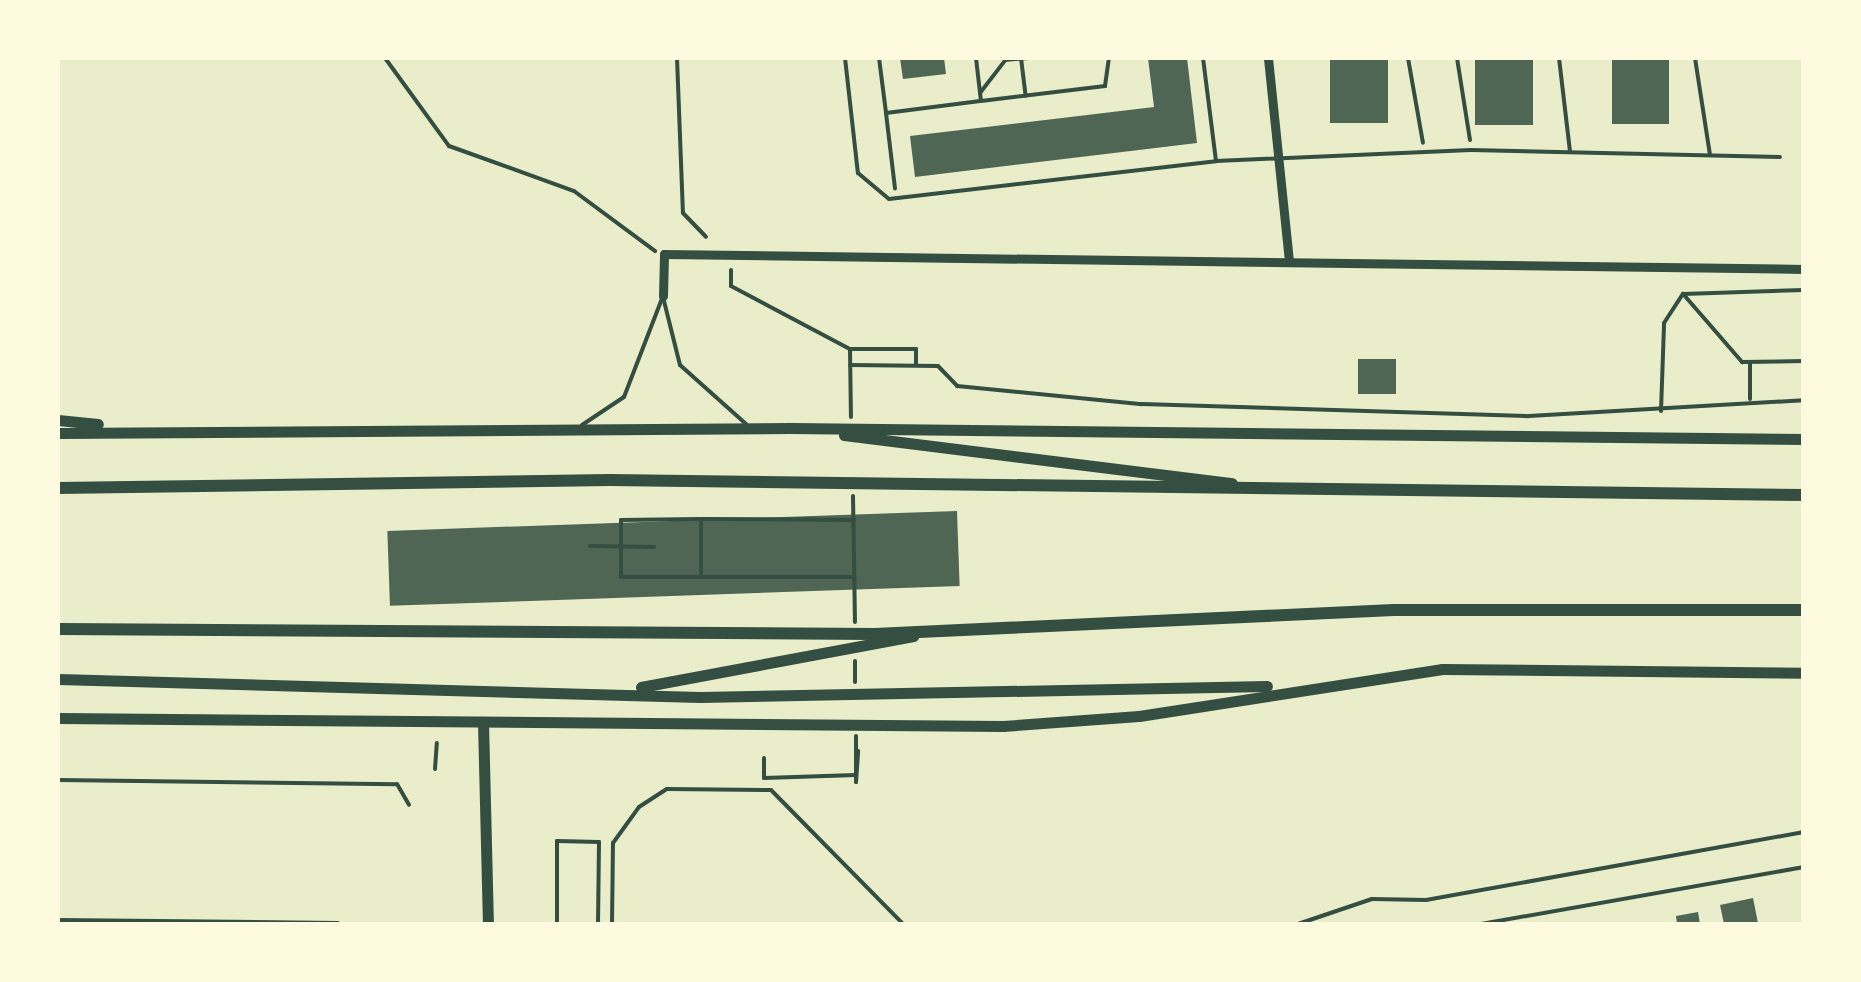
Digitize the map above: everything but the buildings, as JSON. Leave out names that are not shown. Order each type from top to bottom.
[{"type":"main road","points":[[58,488],[610,480],[1306,492],[1804,495]]},
{"type":"main road","points":[[58,630],[940,632],[1393,610],[1804,610]]},
{"type":"street","points":[[1268,58],[1283,164],[1290,262]]},
{"type":"street","points":[[663,296],[664,254],[1804,269]]},
{"type":"street","points":[[58,420],[127,426],[790,428],[1804,439]]},
{"type":"street","points":[[58,433],[127,426]]},
{"type":"street","points":[[790,428],[1306,492]]},
{"type":"street","points":[[622,691],[940,632]]},
{"type":"street","points":[[58,718],[1003,726],[1138,716],[1301,686],[1442,669],[1804,673]]},
{"type":"street","points":[[58,680],[622,691],[1301,686]]},
{"type":"street","points":[[484,722],[488,924]]},
{"type":"lane","points":[[845,58],[858,173],[896,200],[1216,161],[1283,164],[1472,150],[1780,156]]},
{"type":"lane","points":[[1204,58],[1216,161]]},
{"type":"lane","points":[[1559,58],[1570,151]]},
{"type":"lane","points":[[1696,58],[1710,154]]},
{"type":"lane","points":[[663,296],[680,365],[754,428]]},
{"type":"lane","points":[[570,430],[624,397],[663,296]]},
{"type":"lane","points":[[58,780],[398,784],[408,805]]},
{"type":"lane","points":[[557,924],[557,841],[571,841],[599,842],[598,924]]},
{"type":"lane","points":[[1481,924],[1804,867]]},
{"type":"lane","points":[[58,920],[338,923]]},
{"type":"path","points":[[386,58],[449,146],[574,191],[664,254]]},
{"type":"path","points":[[677,58],[684,213],[706,236]]},
{"type":"path","points":[[879,58],[896,200]]},
{"type":"path","points":[[976,58],[982,101]]},
{"type":"path","points":[[1021,58],[1026,96]]},
{"type":"path","points":[[980,93],[1006,59],[1029,58]]},
{"type":"path","points":[[886,113],[1105,86],[1110,58]]},
{"type":"path","points":[[1408,58],[1424,153]]},
{"type":"path","points":[[1456,58],[1472,150]]},
{"type":"path","points":[[731,270],[731,286],[850,349],[916,349],[916,364]]},
{"type":"path","points":[[1684,294],[1804,290]]},
{"type":"path","points":[[1684,294],[1750,362],[1750,400]]},
{"type":"path","points":[[1661,411],[1664,323],[1684,294]]},
{"type":"path","points":[[850,349],[851,424]]},
{"type":"path","points":[[1750,362],[1804,360]]},
{"type":"path","points":[[850,363],[938,366],[957,386],[1142,404],[1661,411],[1750,400],[1804,400]]},
{"type":"path","points":[[853,482],[855,636]]},
{"type":"path","points":[[701,519],[701,577]]},
{"type":"path","points":[[854,520],[620,520],[621,577],[854,577]]},
{"type":"path","points":[[590,546],[654,547]]},
{"type":"path","points":[[855,656],[855,696]]},
{"type":"path","points":[[856,716],[856,778]]},
{"type":"path","points":[[435,770],[437,743]]},
{"type":"path","points":[[856,778],[858,750]]},
{"type":"path","points":[[764,758],[765,790],[903,924]]},
{"type":"path","points":[[764,778],[856,778]]},
{"type":"path","points":[[612,924],[613,842],[638,807],[668,789],[765,790]]},
{"type":"path","points":[[1298,924],[1372,899],[1426,900],[1804,832]]}]
